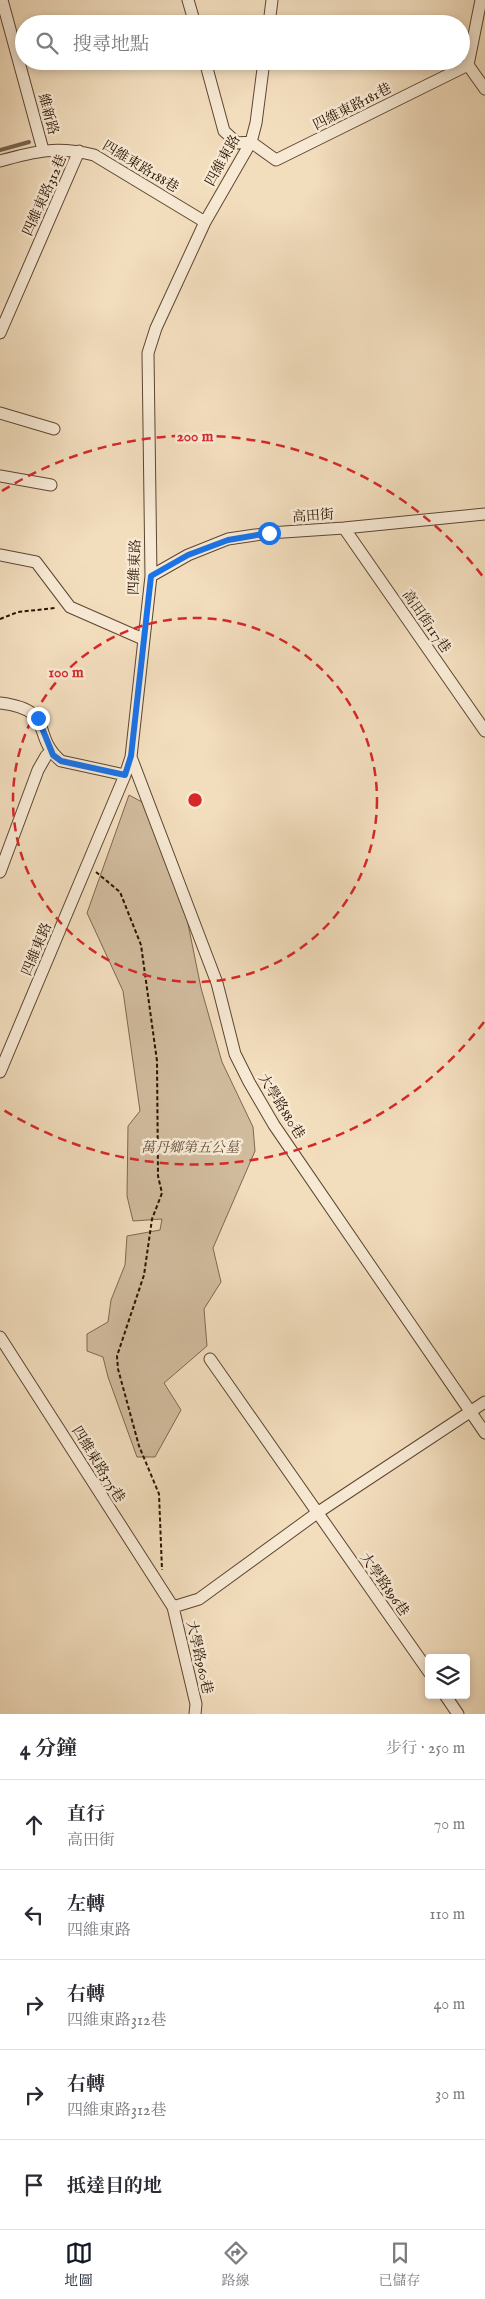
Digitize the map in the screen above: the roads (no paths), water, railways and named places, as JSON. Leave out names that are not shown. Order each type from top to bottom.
[{"type":"street","name":"維新路","points":[[2,0],[15,48]]},
{"type":"street","points":[[188,0],[192,15]]},
{"type":"street","points":[[270,15],[272,0]]},
{"type":"street","points":[[470,53],[480,0]]},
{"type":"street","points":[[470,67],[485,89]]},
{"type":"street","name":"維新路","points":[[21,70],[43,150]]},
{"type":"street","points":[[207,70],[224,131],[237,143],[251,142]]},
{"type":"street","name":"四維東路","points":[[0,1072],[88,865],[131,756],[151,576],[148,354],[156,328],[205,222],[251,142],[256,123],[263,70]]},
{"type":"street","name":"四維東路181巷","points":[[251,142],[276,160],[456,70]]},
{"type":"street","name":"四維東路188巷","points":[[0,161],[43,150],[79,151],[94,155],[205,222]]},
{"type":"street","name":"四維東路312巷","points":[[0,333],[79,151]]},
{"type":"street","points":[[0,414],[54,429]]},
{"type":"street","points":[[0,476],[51,485]]},
{"type":"street","name":"高田街","points":[[151,576],[188,555],[228,540],[269,533],[344,528],[485,514]]},
{"type":"street","name":"高田街117巷","points":[[344,528],[485,731]]},
{"type":"street","points":[[0,554],[36,562],[70,607],[143,639]]},
{"type":"street","points":[[0,703],[12,704],[32,712],[38,718],[51,751],[61,761],[125,775]]},
{"type":"street","points":[[0,872],[38,770],[51,751]]},
{"type":"street","name":"大學路880巷","points":[[131,756],[217,983],[235,1054],[248,1082],[280,1133],[485,1433]]},
{"type":"street","name":"四維東路375巷","points":[[0,1337],[173,1607]]},
{"type":"street","name":"大學路896巷","points":[[210,1359],[425,1666]]},
{"type":"street","points":[[173,1607],[199,1598],[317,1513],[485,1402]]},
{"type":"street","name":"大學路960巷","points":[[173,1607],[196,1704],[195,1714]]},
{"type":"street","points":[[448,1699],[458,1714]]},
{"type":"waterway","points":[[0,150],[29,142]]},
{"type":"park label","name":"萬丹鄉第五公墓","points":[[190,1147]]}]
